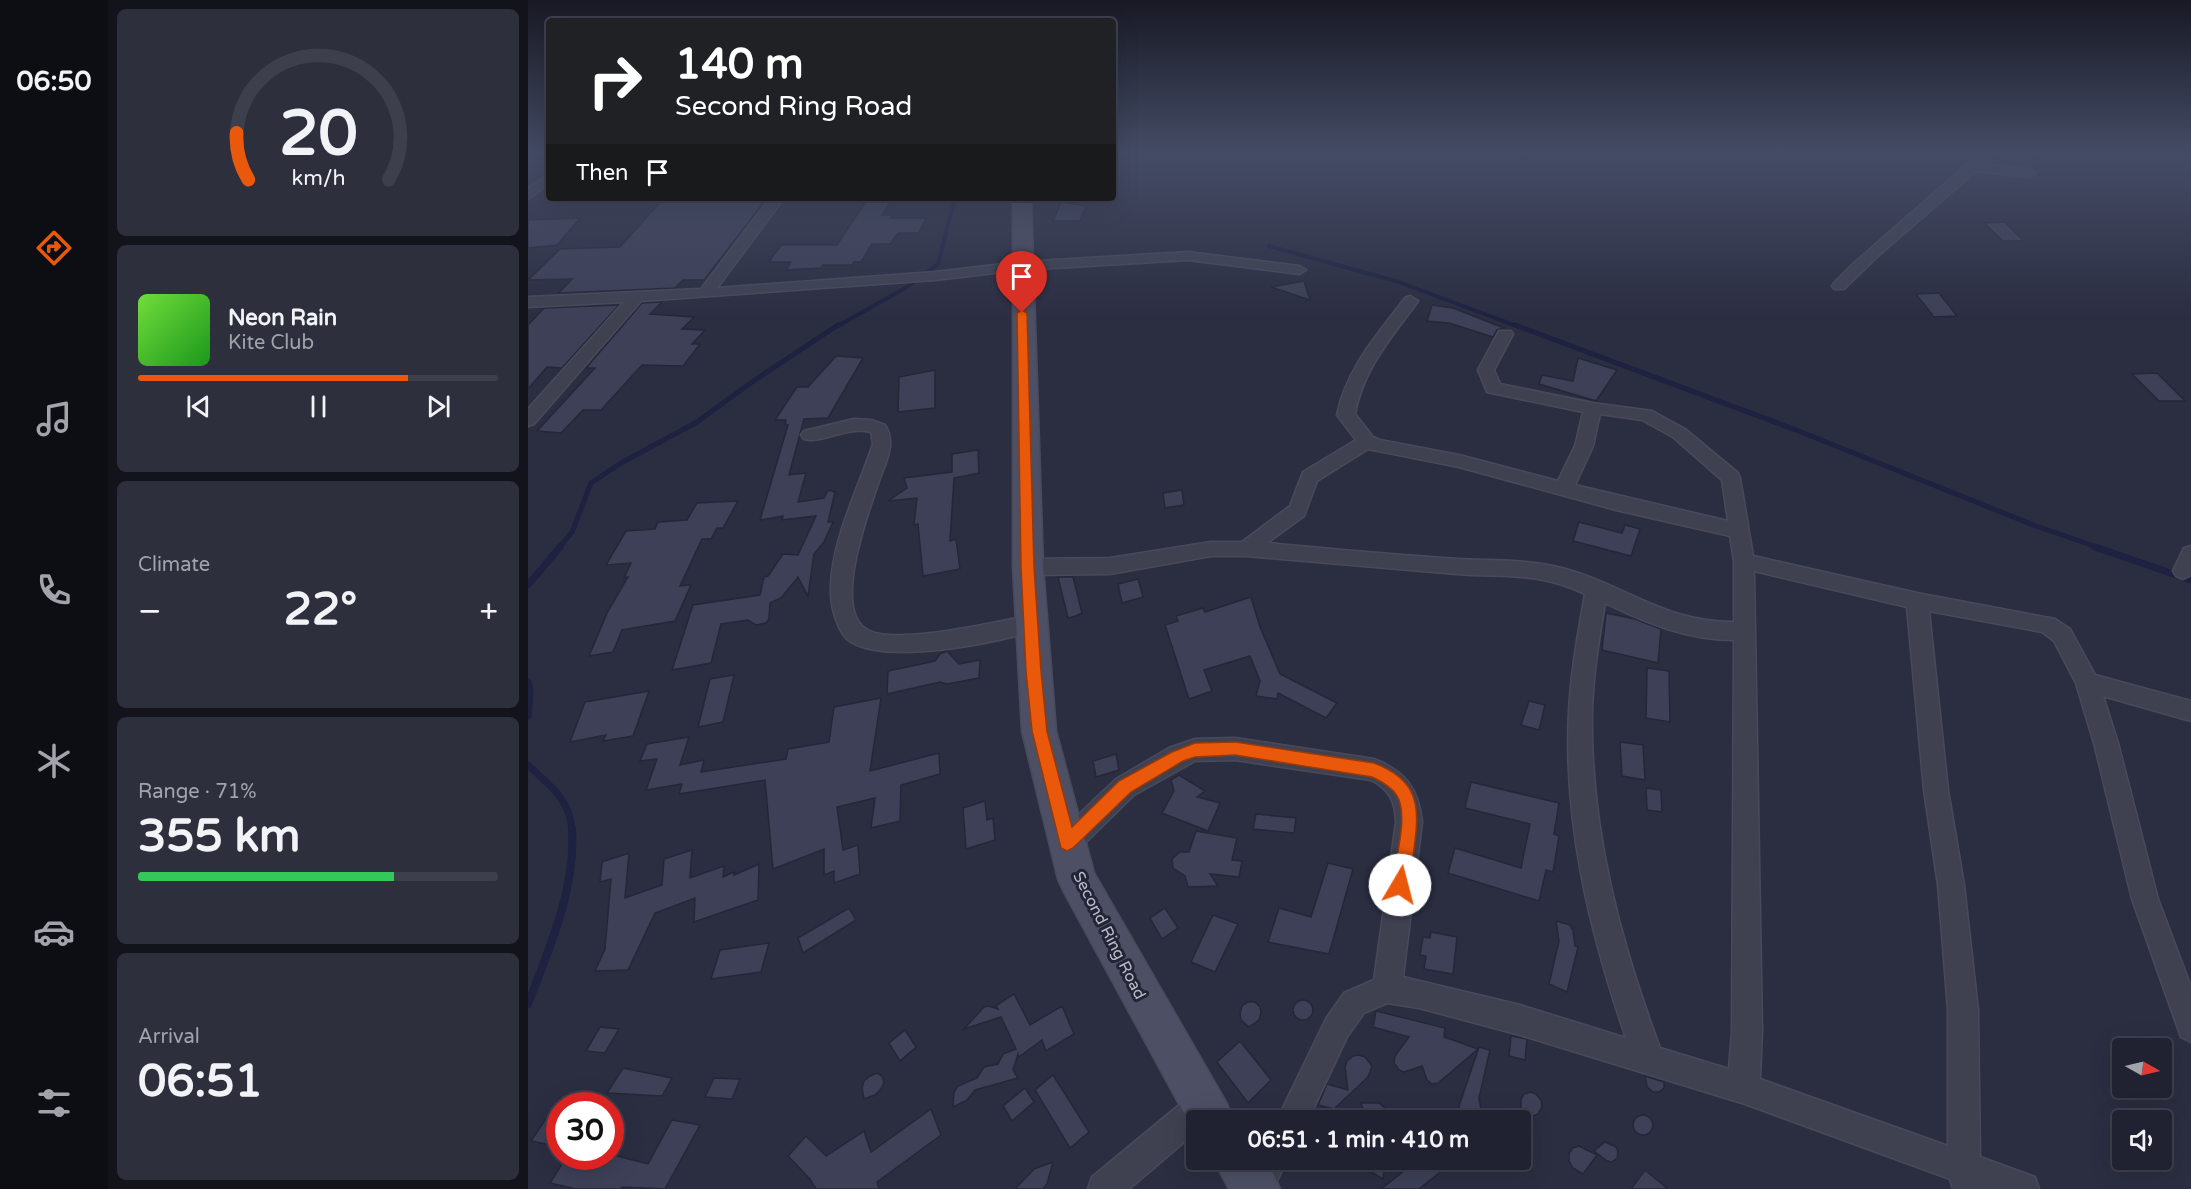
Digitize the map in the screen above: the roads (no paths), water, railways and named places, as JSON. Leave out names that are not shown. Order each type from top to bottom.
[{"type":"main road","name":"Second Ring Road","points":[[1022,207],[1028,567],[1033,671],[1039,731],[1077,879],[1204,1110]]},
{"type":"street","points":[[705,293],[770,207]]},
{"type":"street","points":[[1839,286],[1924,207]]},
{"type":"street","points":[[528,302],[705,293],[935,276],[1022,266],[1188,256],[1299,270]]},
{"type":"street","points":[[528,420],[636,297]]},
{"type":"street","points":[[1410,301],[1366,364],[1347,405],[1346,416],[1367,441],[1376,445],[1459,461],[1617,503],[1739,531]]},
{"type":"street","points":[[1505,334],[1486,370],[1493,387],[1593,408],[1646,415],[1679,433],[1731,478],[1744,561],[1747,989],[1745,1089]]},
{"type":"street","points":[[1564,488],[1584,446],[1593,408]]},
{"type":"street","points":[[810,435],[857,424],[868,424],[879,429],[882,444],[848,551],[840,590],[843,608],[858,636],[877,643],[901,644],[970,636],[1032,623]]},
{"type":"street","points":[[1246,549],[1297,511],[1302,503],[1304,486],[1310,477],[1367,441]]},
{"type":"street","points":[[1028,567],[1087,568],[1211,549],[1246,549],[1461,567],[1526,568],[1568,577],[1646,613],[1684,626],[1708,631],[1744,631]]},
{"type":"street","points":[[1744,561],[1917,601],[2047,625],[2062,635],[2087,682],[2106,743],[2145,899],[2191,1027]]},
{"type":"street","points":[[1596,591],[1582,670],[1580,734],[1584,824],[1604,925],[1630,1009],[1649,1060]]},
{"type":"street","points":[[1917,601],[1936,790],[1951,885],[1963,1010],[1966,1179]]},
{"type":"street","points":[[2087,682],[2191,711]]},
{"type":"street","points":[[1067,843],[1125,787],[1178,756],[1195,750],[1235,748],[1374,770],[1389,777],[1401,789],[1408,802],[1409,822],[1387,989]]},
{"type":"street","points":[[1297,1110],[1337,1027],[1354,1003],[1387,989],[1419,994],[1520,1020],[1745,1089],[1966,1179],[2023,1189]]},
{"type":"street","points":[[1104,1189],[1186,1129]]},
{"type":"waterway","points":[[836,327],[905,288],[938,264],[953,207]]},
{"type":"waterway","points":[[1269,246],[1399,282],[1519,327]]},
{"type":"waterway","points":[[559,548],[572,532],[591,483],[621,463],[697,422],[838,325]]},
{"type":"waterway","points":[[1515,325],[1796,430],[2036,526],[2100,548]]},
{"type":"waterway","points":[[528,585],[560,547]]},
{"type":"waterway","points":[[2095,547],[2191,580]]},
{"type":"waterway","points":[[528,682],[530,690],[528,716]]},
{"type":"waterway","points":[[528,765],[551,786],[563,801],[572,830]]},
{"type":"waterway","points":[[528,1004],[552,940],[565,896],[570,874],[572,830]]}]
